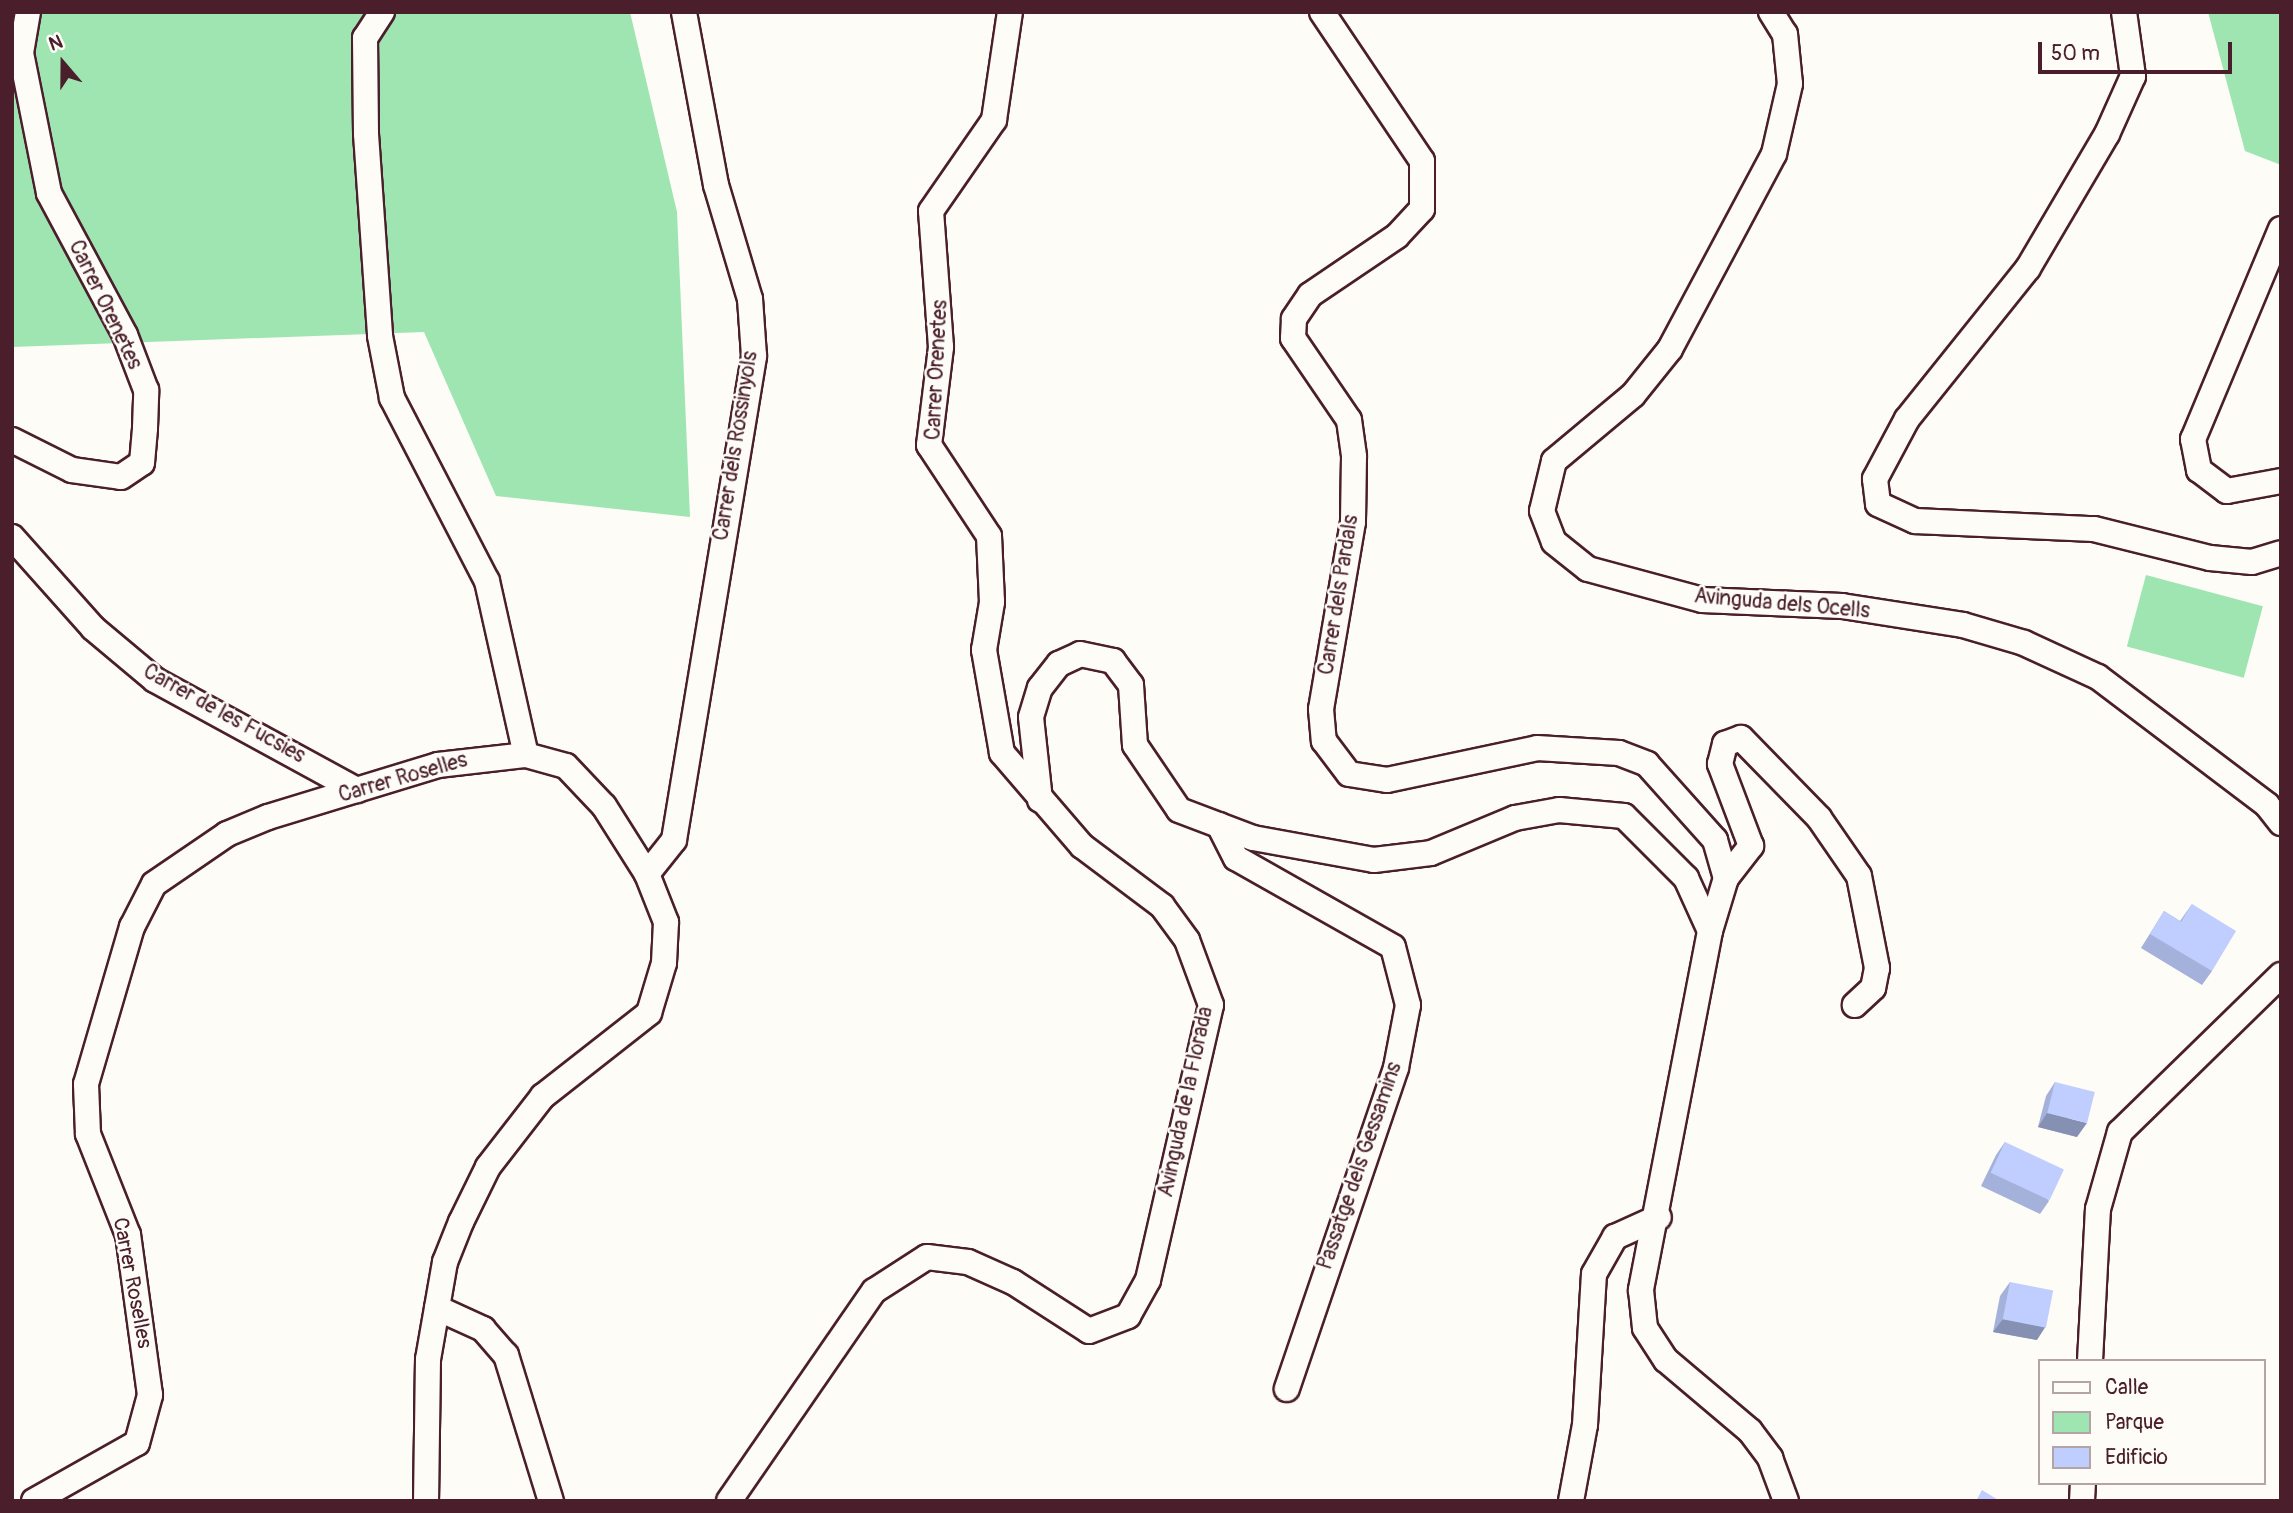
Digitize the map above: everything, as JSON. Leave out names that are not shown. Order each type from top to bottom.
[{"type":"street","name":"Carrer Orenetes","points":[[12,440],[72,470],[121,477],[142,463],[145,428],[146,390],[125,335],[49,193],[21,53],[28,12]]},
{"type":"street","points":[[382,12],[365,38],[366,134],[380,336],[391,397],[487,581],[526,755]]},
{"type":"street","name":"Carrer dels Rossinyols","points":[[647,874],[674,840],[754,356],[750,299],[716,185],[684,12]]},
{"type":"street","name":"Carrer Orenetes","points":[[1010,12],[994,120],[932,211],[941,333],[929,445],[989,536],[988,693],[1002,753],[1040,801]]},
{"type":"street","name":"Carrer dels Pardals","points":[[1322,12],[1422,161],[1422,209],[1397,236],[1310,295],[1294,319],[1293,338],[1349,420],[1354,457],[1353,522],[1321,709],[1324,741],[1349,774],[1387,780],[1537,748],[1619,752],[1668,780],[1715,839],[1726,878]]},
{"type":"street","name":"Avinguda dels Ocells","points":[[1771,12],[1785,34],[1790,84],[1774,154],[1670,349],[1633,395],[1554,461],[1542,511],[1554,542],[1588,569],[1702,600],[1842,606],[1963,625],[2024,643],[2098,677],[2267,805],[2281,823]]},
{"type":"street","points":[[2124,12],[2133,75],[2107,134],[2028,268],[1907,419],[1875,479],[1878,504],[1915,521],[2094,529],[2210,558],[2252,562],[2281,553]]},
{"type":"street","points":[[2281,229],[2193,439],[2199,470],[2227,491],[2281,481]]},
{"type":"street","name":"Carrer de les Fucsies","points":[[12,537],[93,628],[155,680],[357,790]]},
{"type":"street","points":[[1040,801],[1031,717],[1040,688],[1059,664],[1080,654],[1113,661],[1131,685],[1135,745],[1179,810],[1253,838],[1374,860],[1430,853],[1515,818],[1559,810],[1624,816],[1686,878],[1710,931]]},
{"type":"street","points":[[1786,1501],[1770,1458],[1750,1431],[1666,1360],[1645,1328],[1641,1290],[1659,1217],[1710,931],[1726,878],[1751,846],[1720,764],[1725,744],[1741,738],[1819,818],[1859,876],[1877,968],[1873,988],[1855,1005]]},
{"type":"street","name":"Carrer Roselles","points":[[34,1501],[137,1443],[150,1395],[128,1235],[88,1122],[96,1040],[132,927],[155,884],[178,863],[268,817],[451,762],[526,755],[566,766],[604,806],[647,874],[666,922],[664,963],[649,1013],[569,1071],[514,1132],[461,1222],[437,1308],[428,1359],[426,1501]]},
{"type":"street","name":"Avinguda de la Florada","points":[[729,1501],[874,1291],[927,1257],[968,1262],[1013,1282],[1089,1331],[1128,1317],[1148,1280],[1211,1004],[1187,940],[1162,906],[1082,846],[1040,801]]},
{"type":"street","name":"Passatge dels Gessamins","points":[[1219,825],[1236,858],[1393,947],[1408,1005],[1396,1068],[1287,1389]]},
{"type":"street","points":[[2090,1359],[2098,1209],[2120,1132],[2281,975]]},
{"type":"street","points":[[1571,1501],[1585,1425],[1594,1274],[1615,1237],[1659,1217]]},
{"type":"street","points":[[437,1308],[483,1329],[506,1355],[551,1501]]},
{"type":"green space","points":[[12,12],[630,12],[677,212],[690,517],[496,496],[424,332],[12,347]]},
{"type":"green space","points":[[2208,12],[2281,12],[2281,165],[2245,151]]},
{"type":"green space","points":[[2146,575],[2263,606],[2244,678],[2127,646]]},
{"type":"building","points":[[2192,904],[2236,931],[2212,971],[2150,934],[2164,911],[2181,922]]},
{"type":"building","points":[[2055,1082],[2095,1092],[2087,1123],[2047,1113]]},
{"type":"building","points":[[2005,1142],[2064,1169],[2050,1200],[1991,1173]]},
{"type":"building","points":[[2010,1282],[2053,1290],[2046,1328],[2003,1319]]},
{"type":"building","points":[[1982,1490],[2000,1501],[1976,1501]]}]
